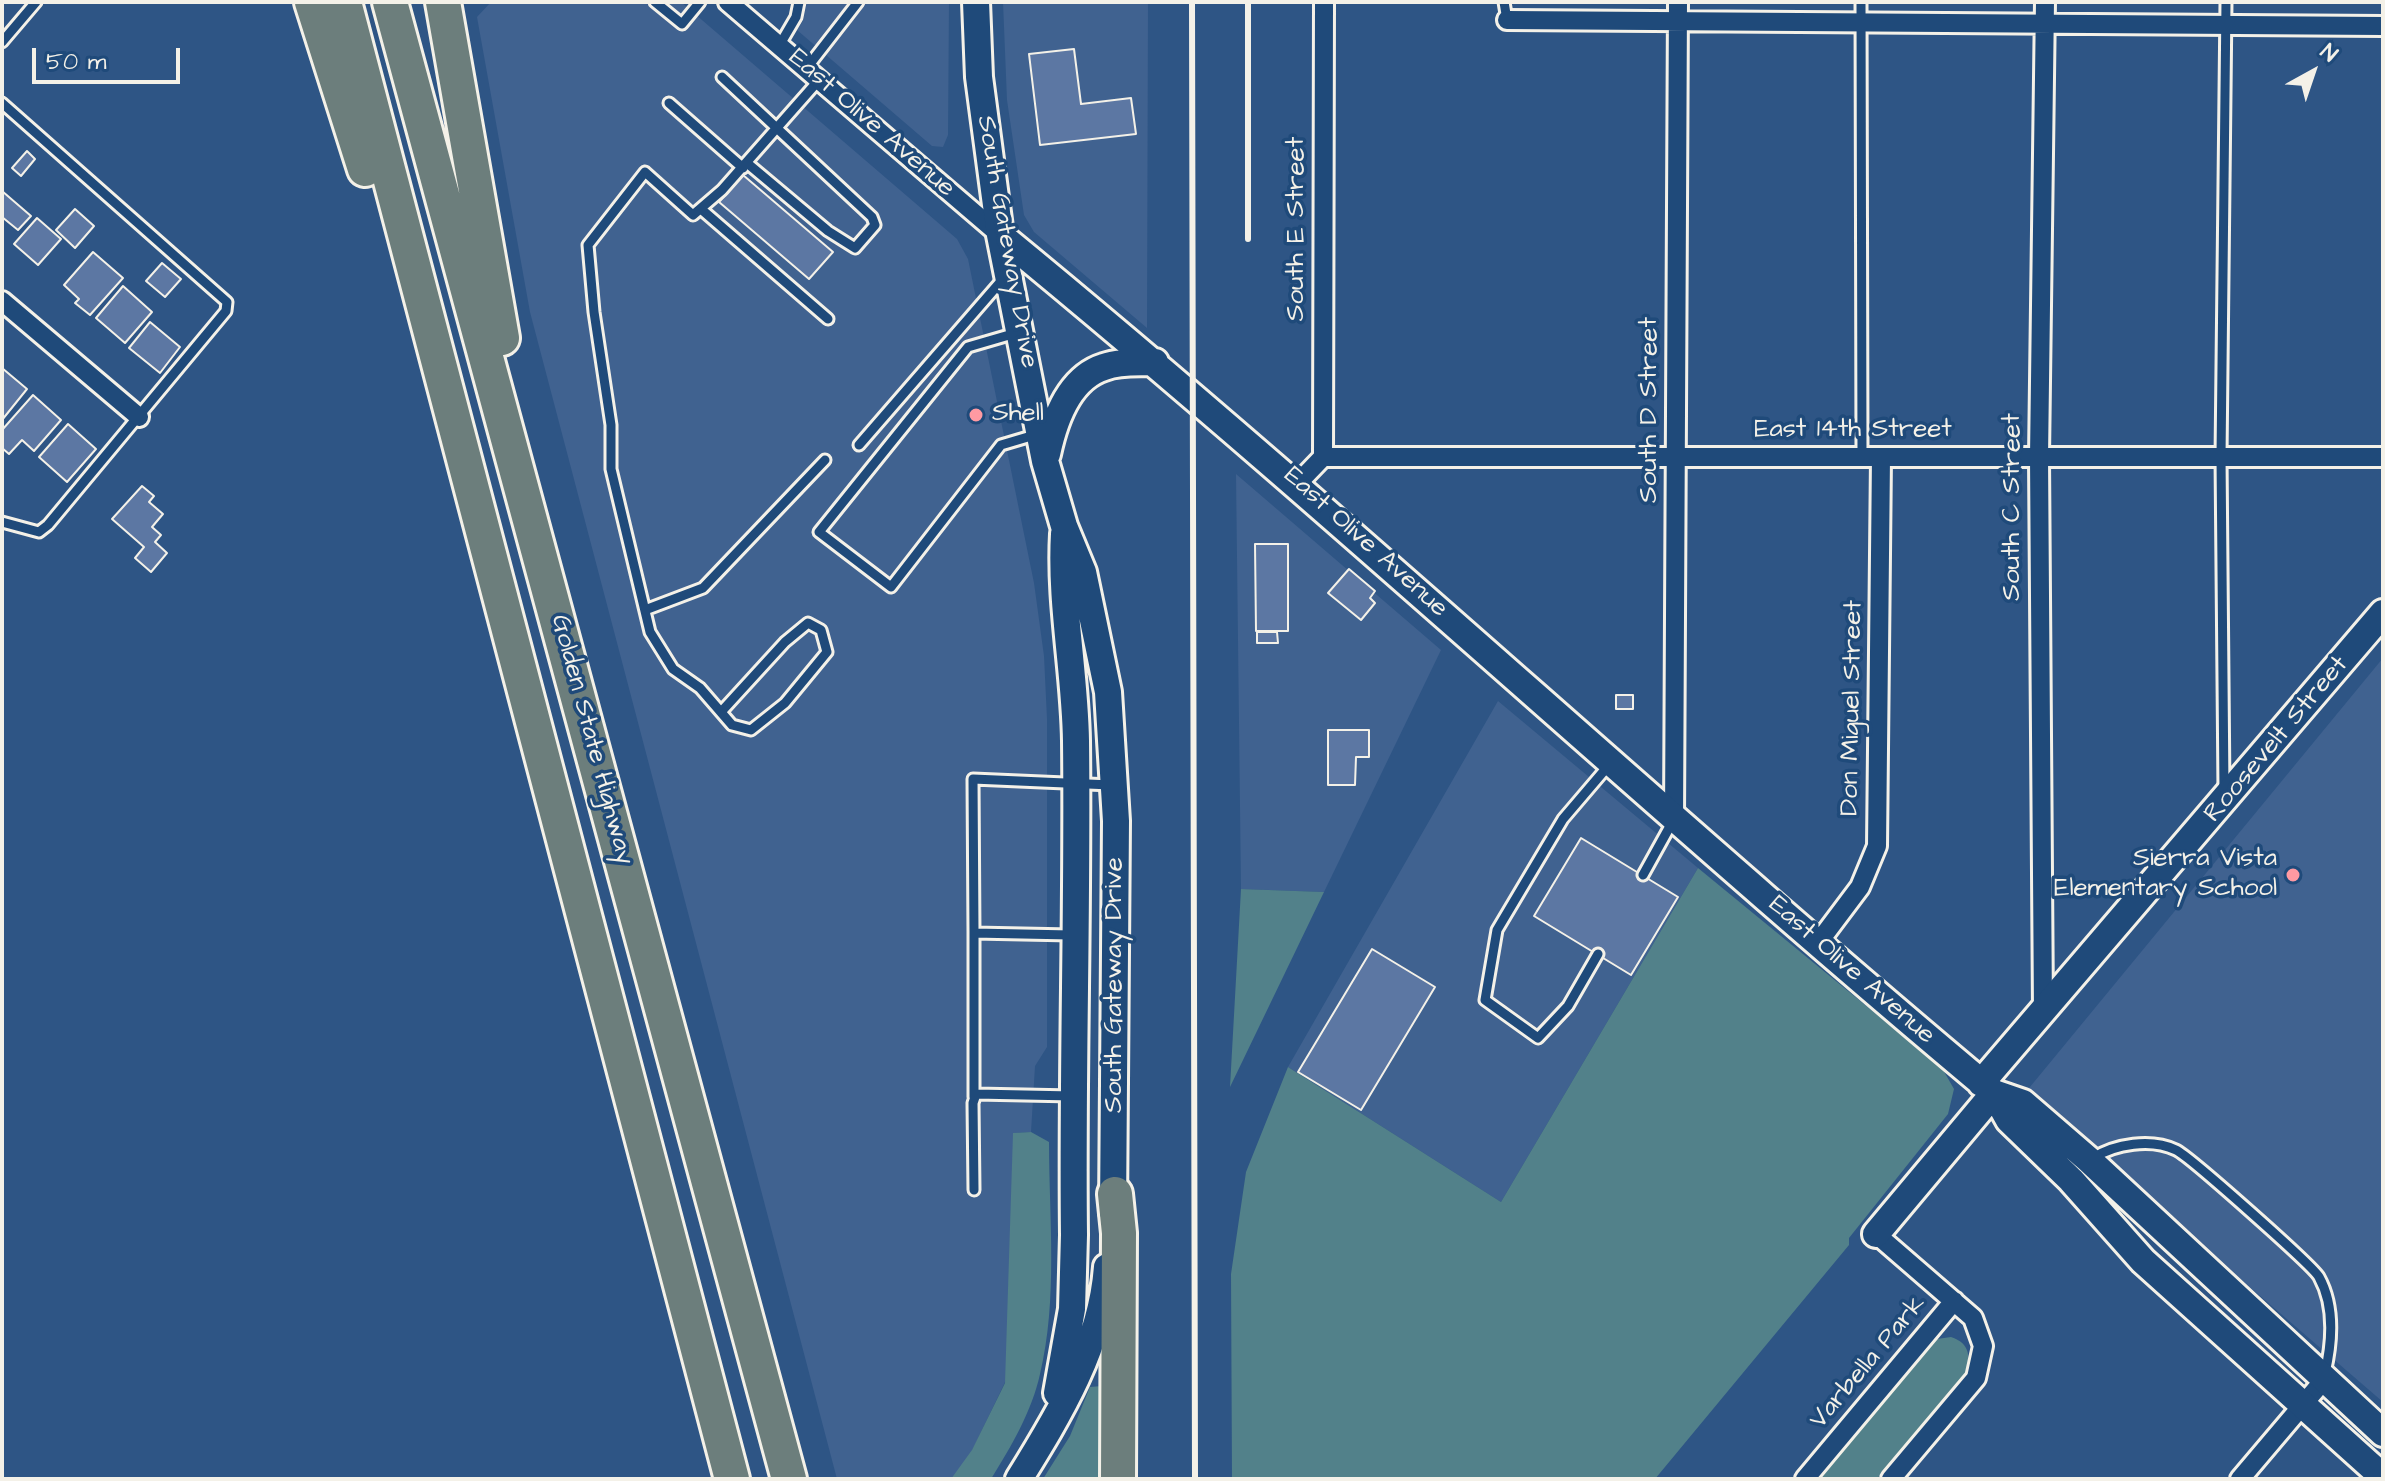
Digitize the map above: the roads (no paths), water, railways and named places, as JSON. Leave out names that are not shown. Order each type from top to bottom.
[{"type":"highway","points":[[312,2],[491,567]]},
{"type":"highway","name":"Golden State Highway","points":[[344,2],[732,1479]]},
{"type":"highway","name":"Golden State Highway","points":[[390,2],[789,1479]]},
{"type":"highway","points":[[443,2],[541,559]]},
{"type":"highway","points":[[1115,1194],[1119,1233],[1118,1479]]},
{"type":"street","name":"East Olive Avenue","points":[[728,2],[1000,235],[1298,483],[1674,819],[1988,1088],[2009,1120],[2071,1180],[2143,1261],[2300,1406],[2383,1477]]},
{"type":"street","name":"South Gateway Drive","points":[[976,2],[979,77],[1000,235],[1045,461],[1064,526],[1083,572],[1098,629],[1108,692],[1115,785],[1115,1194],[1100,1310],[1075,1384],[1019,1479]]},
{"type":"street","name":"South E Street","points":[[1323,457],[1324,2]]},
{"type":"street","name":"South D Street","points":[[1674,819],[1678,2]]},
{"type":"street","name":"South C Street","points":[[2043,1012],[2039,457],[2045,2]]},
{"type":"street","points":[[1506,11],[1678,22],[2383,26]]},
{"type":"street","points":[[2,301],[139,417]]},
{"type":"street","points":[[1045,461],[1058,413],[1088,376],[1115,364],[1155,362]]},
{"type":"street","name":"East 14th Street","points":[[1323,457],[2383,457]]},
{"type":"street","points":[[1298,483],[1323,457]]},
{"type":"street","name":"Don Miguel Street","points":[[1818,943],[1860,887],[1877,846],[1881,457]]},
{"type":"street","name":"South Gateway Drive","points":[[1044,1438],[1061,1378],[1072,1309],[1076,783],[1072,649],[1062,569],[1064,526]]},
{"type":"street","name":"Roosevelt Street","points":[[1876,1234],[2043,1012],[2383,613]]},
{"type":"street","name":"East Olive Avenue","points":[[1988,1088],[2023,1103],[2089,1160],[2323,1381],[2383,1433]]},
{"type":"street","points":[[1073,1096],[1115,1097]]},
{"type":"street","points":[[1876,1234],[1954,1301]]},
{"type":"street","name":"Varbella Park","points":[[1805,1479],[1954,1301],[1973,1318],[1979,1332],[1982,1362],[1976,1378],[1891,1479]]},
{"type":"street","points":[[2240,1479],[2323,1381]]},
{"type":"lane","points":[[2,42],[36,2]]},
{"type":"lane","points":[[655,2],[682,24],[700,2]]},
{"type":"lane","points":[[779,46],[796,17],[799,2]]},
{"type":"lane","points":[[721,712],[785,642],[808,623],[821,630],[827,652],[785,703],[751,730],[732,725],[700,688],[673,669],[650,632],[611,469],[611,425],[594,312],[588,245],[645,172],[693,215],[701,209],[778,128],[858,2]]},
{"type":"lane","points":[[1861,2],[1862,457]]},
{"type":"lane","points":[[2224,803],[2221,457],[2226,2]]},
{"type":"lane","points":[[669,103],[828,231],[855,248],[875,225],[872,217],[722,77]]},
{"type":"lane","points":[[2,103],[227,302],[226,311],[48,525],[39,532],[2,522]]},
{"type":"lane","points":[[701,209],[828,319]]},
{"type":"lane","points":[[859,445],[1007,273]]},
{"type":"lane","points":[[1020,333],[968,347],[819,532],[891,587],[1001,445],[1040,433]]},
{"type":"lane","points":[[645,610],[703,588],[825,460]]},
{"type":"lane","points":[[1598,954],[1568,1006],[1538,1038],[1485,1000],[1497,930],[1563,819],[1612,763]]},
{"type":"lane","points":[[974,1190],[973,779],[1115,785]]},
{"type":"lane","points":[[1643,875],[1674,819]]},
{"type":"lane","points":[[974,933],[1074,935]]},
{"type":"lane","points":[[974,1099],[976,1094],[1073,1096]]},
{"type":"lane","points":[[2071,1180],[2089,1160],[2109,1148],[2139,1144],[2175,1150],[2319,1275],[2329,1307],[2331,1346],[2323,1381]]},
{"type":"railway","points":[[1192,2],[1195,1479]]},
{"type":"railway","points":[[1248,2],[1248,239]]},
{"type":"place","name":"Shell","points":[[976,415]]},
{"type":"place","name":"Sierra Vista Elementary School","points":[[2293,875]]}]
